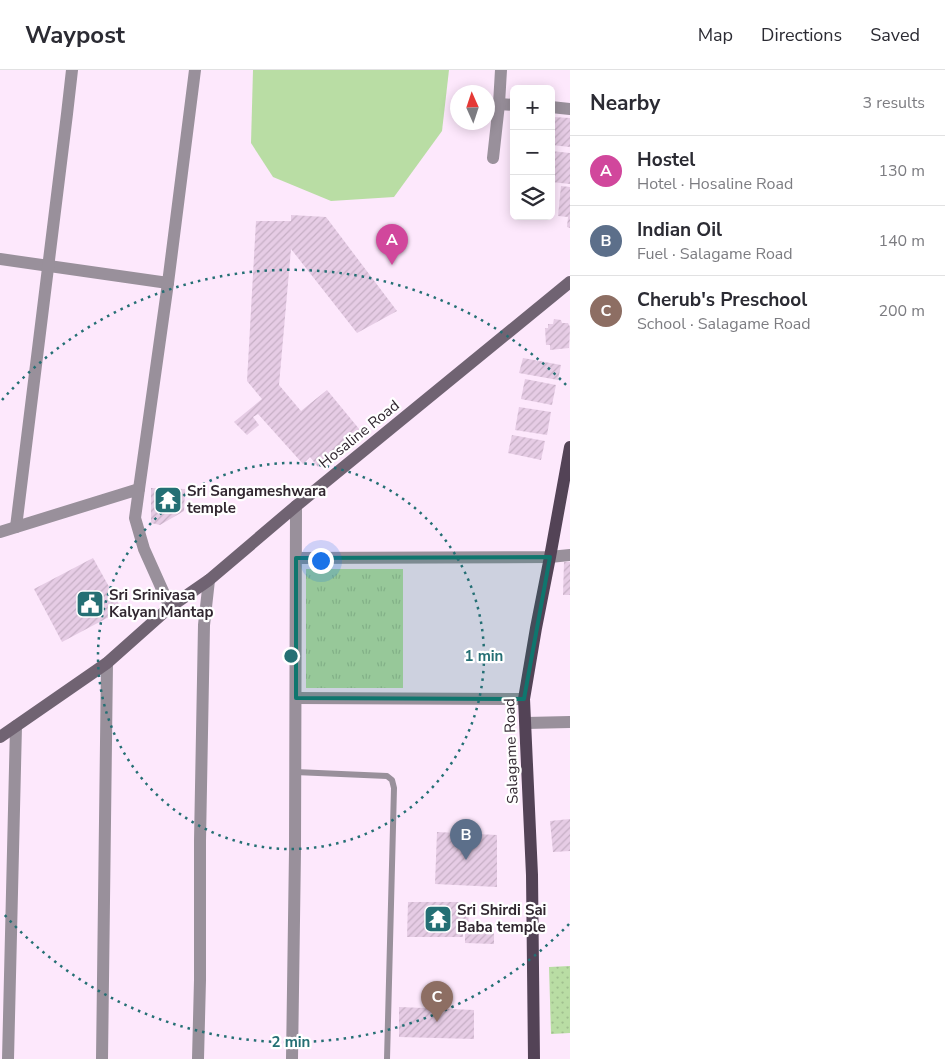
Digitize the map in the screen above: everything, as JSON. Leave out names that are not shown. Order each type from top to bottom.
[{"type":"main road","name":"Salagame Road","points":[[534,1059],[532,875],[524,699],[550,557],[566,492],[570,447]]},
{"type":"street","points":[[16,527],[72,70]]},
{"type":"street","points":[[170,607],[144,549],[135,518],[168,283],[195,70]]},
{"type":"street","points":[[493,158],[501,70]]},
{"type":"street","points":[[499,104],[510,105]]},
{"type":"street","points":[[555,107],[570,109]]},
{"type":"street","points":[[0,259],[168,283]]},
{"type":"street","name":"Hosaline Road","points":[[0,737],[107,662],[170,607],[209,580],[296,506],[570,282]]},
{"type":"street","points":[[0,532],[138,489]]},
{"type":"street","points":[[292,1059],[296,506]]},
{"type":"street","points":[[296,558],[550,557],[570,555]]},
{"type":"street","points":[[198,1059],[204,625],[209,580]]},
{"type":"street","points":[[102,1059],[107,662]]},
{"type":"street","points":[[296,698],[524,699]]},
{"type":"street","points":[[526,723],[570,722]]},
{"type":"street","points":[[8,1059],[16,726]]},
{"type":"lane","points":[[295,772],[388,776],[392,780],[394,788],[387,1059]]},
{"type":"highlighted area","points":[[550,557],[524,699],[296,698],[296,558]]},
{"type":"green space","points":[[253,70],[449,70],[442,131],[394,197],[331,201],[273,177],[251,143]]},
{"type":"green space","points":[[306,569],[403,569],[403,688],[306,688]]},
{"type":"green space","points":[[570,966],[570,1033],[551,1034],[549,967]]},
{"type":"building","points":[[555,117],[570,118],[570,147],[555,145]]},
{"type":"building","points":[[555,151],[570,153],[570,184],[555,182]]},
{"type":"building","points":[[561,186],[570,187],[570,228],[567,227],[568,217],[558,216]]},
{"type":"building","points":[[291,215],[326,217],[397,311],[357,333],[291,249],[279,385],[301,411],[327,390],[360,430],[318,467],[310,457],[303,464],[258,414],[253,417],[259,425],[247,435],[234,422],[262,399],[247,381],[256,221],[291,221]]},
{"type":"building","points":[[554,319],[561,320],[562,323],[568,323],[570,327],[569,348],[550,350],[550,345],[546,345],[545,328],[548,328],[548,324],[553,324]]},
{"type":"building","points":[[523,358],[561,365],[558,380],[519,373]]},
{"type":"building","points":[[525,379],[556,385],[552,405],[521,399]]},
{"type":"building","points":[[519,407],[551,412],[547,435],[515,430]]},
{"type":"building","points":[[512,435],[545,441],[541,460],[508,453]]},
{"type":"building","name":"Sri Sangameshwara temple","points":[[151,488],[185,489],[184,511],[160,525],[151,523]]},
{"type":"building","points":[[93,558],[122,610],[62,642],[34,589]]},
{"type":"building","points":[[564,562],[570,562],[570,595],[563,595]]},
{"type":"building","points":[[570,819],[570,851],[553,852],[550,821]]},
{"type":"building","points":[[437,832],[497,835],[497,887],[435,884]]},
{"type":"building","name":"Sri Shirdi Sai Baba temple","points":[[408,902],[464,902],[463,912],[469,911],[468,926],[463,926],[463,937],[407,937]]},
{"type":"building","points":[[465,930],[494,930],[494,944],[465,943]]},
{"type":"building","points":[[399,1007],[474,1010],[474,1039],[399,1037]]},
{"type":"place","name":"Hostel","points":[[392,265]]},
{"type":"place","name":"Sri Sangameshwara temple","points":[[168,500]]},
{"type":"place","name":"Sri Srinivasa Kalyan Mantap","points":[[90,604]]},
{"type":"place","name":"Indian Oil","points":[[466,860]]},
{"type":"place","name":"Sri Shirdi Sai Baba temple","points":[[438,919]]},
{"type":"place","name":"Cherub's Preschool","points":[[437,1022]]}]
